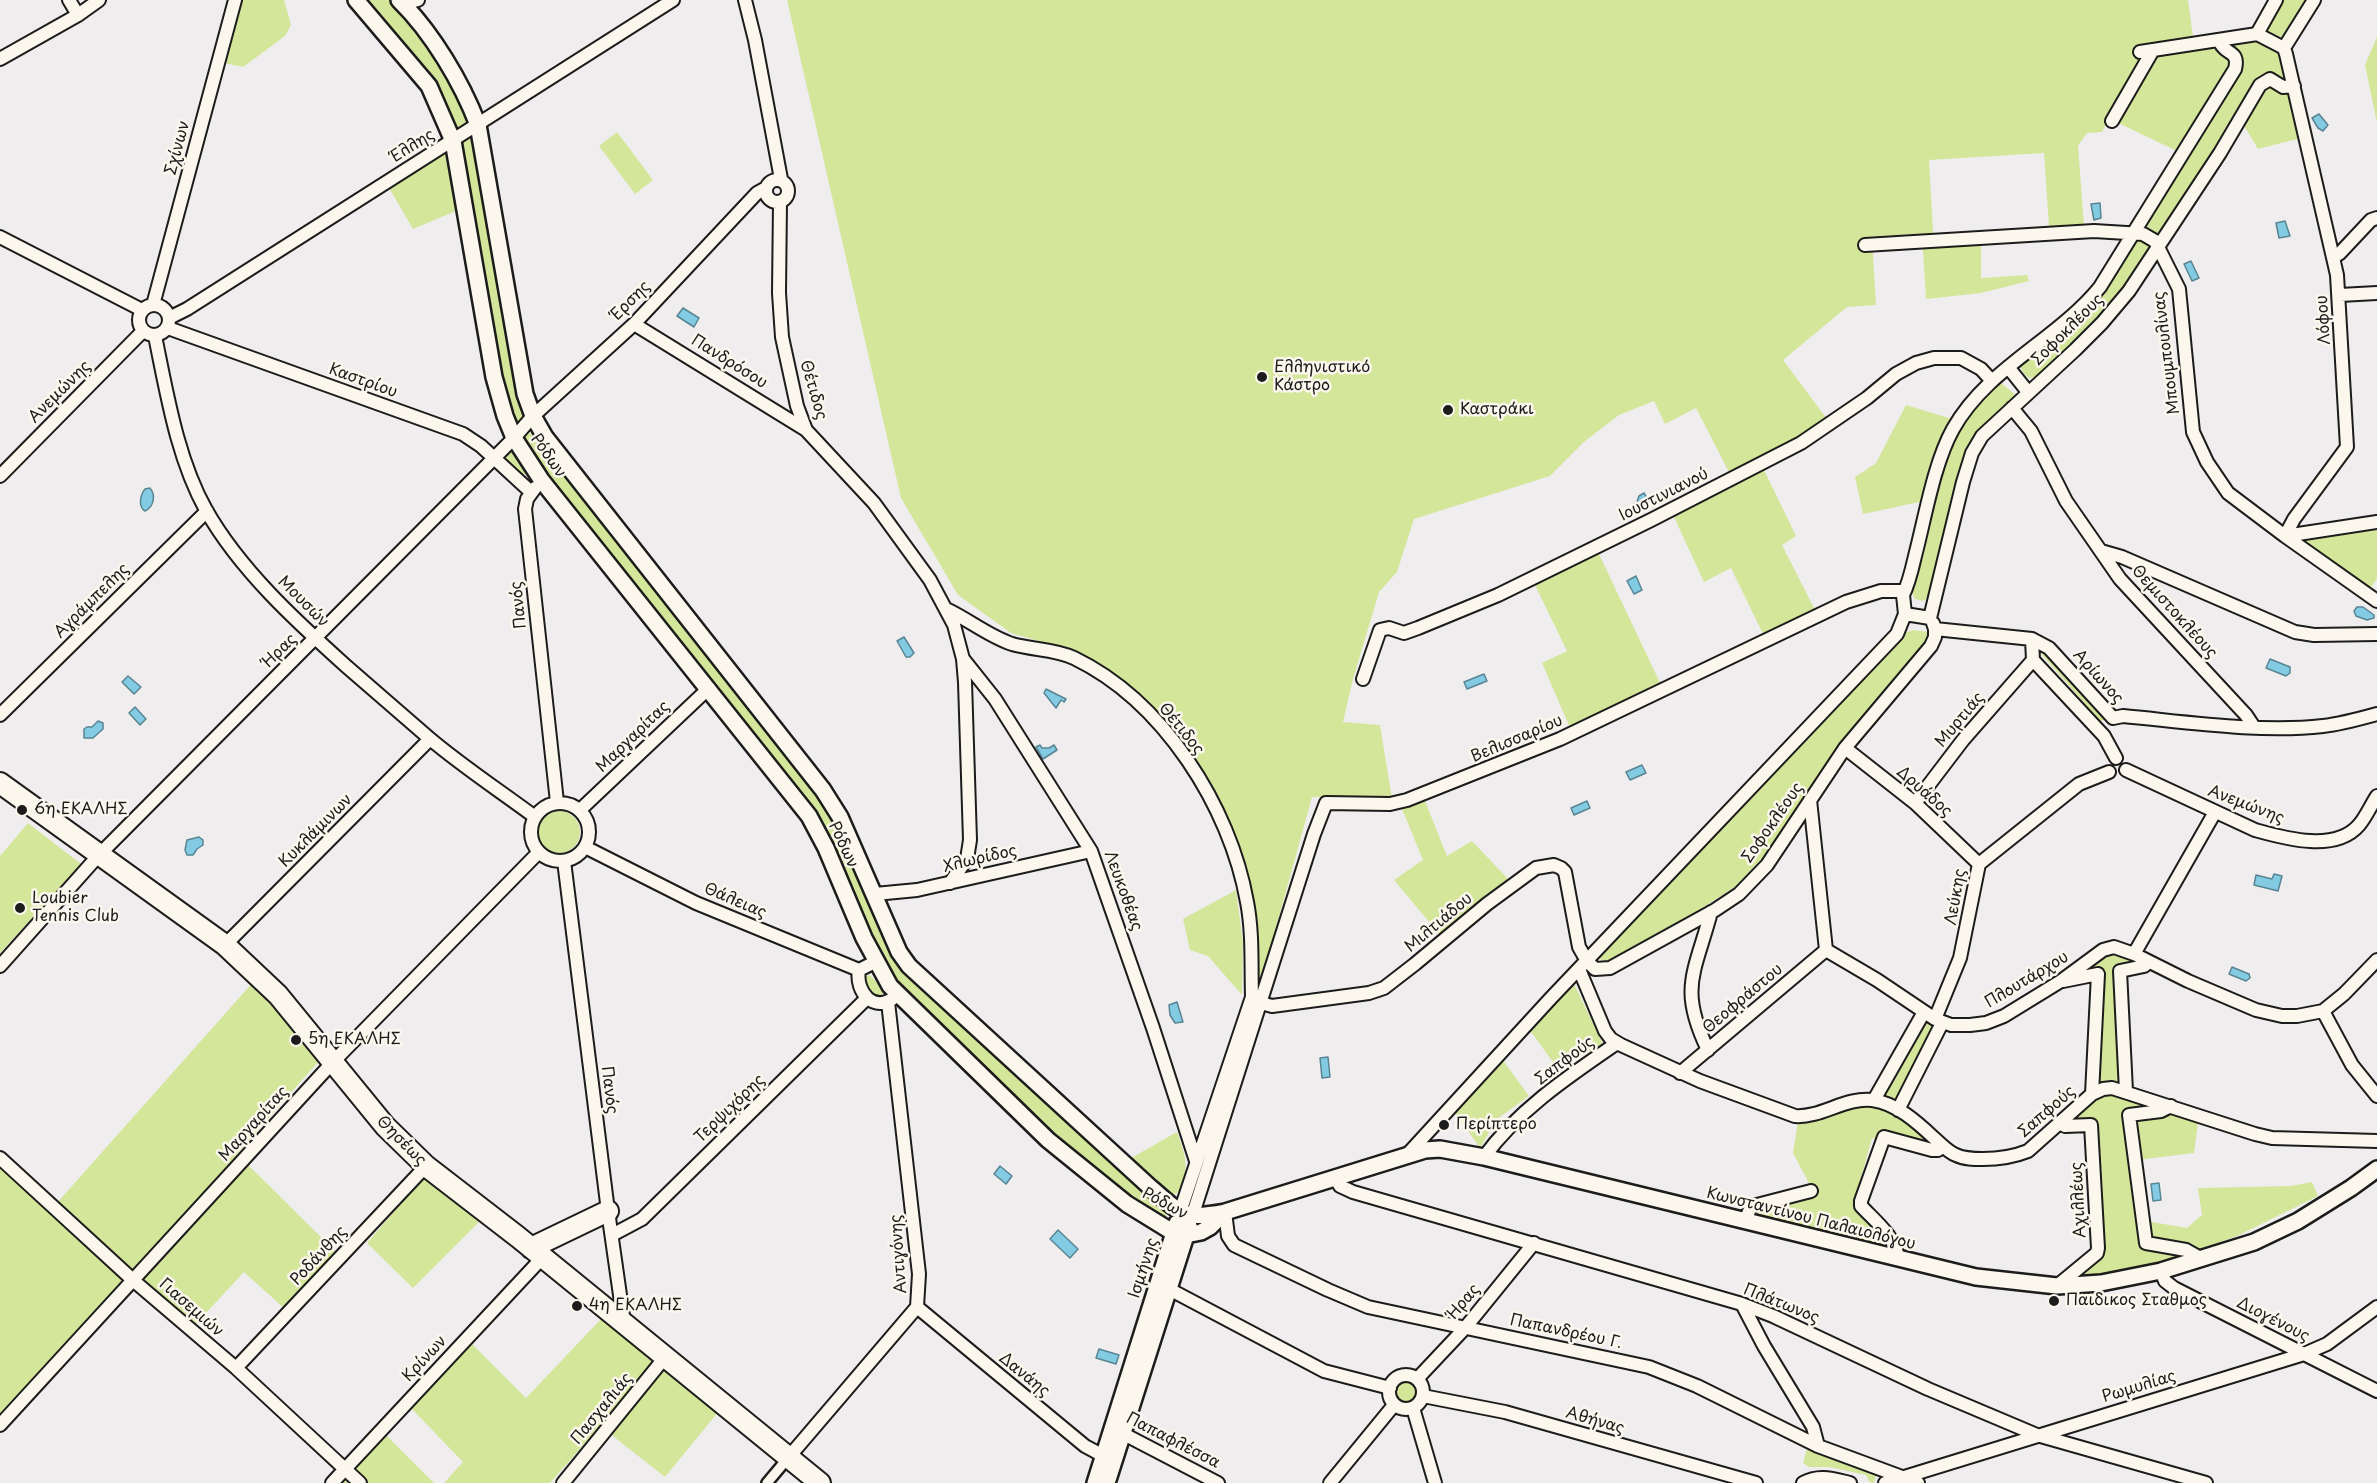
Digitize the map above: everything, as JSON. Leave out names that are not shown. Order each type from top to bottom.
[{"type":"main road","name":"Θησέως","points":[[0,783],[98,856],[225,945],[278,995],[385,1126],[426,1166],[666,1356],[820,1483]]},
{"type":"main road","points":[[537,1253],[608,1211]]},
{"type":"street","points":[[69,0],[78,15]]},
{"type":"street","points":[[0,60],[78,15],[99,0]]},
{"type":"street","name":"Σχίνων","points":[[147,308],[235,0]]},
{"type":"street","name":"Ρόδων","points":[[356,0],[429,86],[453,141],[494,377],[505,416],[536,486],[709,688],[809,816],[826,848],[893,998],[1048,1140],[1127,1204],[1180,1234],[1201,1232],[1210,1227],[1225,1212]]},
{"type":"street","name":"Έλλης","points":[[168,323],[673,0]]},
{"type":"street","points":[[745,0],[755,40],[780,179]]},
{"type":"street","points":[[2257,34],[2276,0]]},
{"type":"street","points":[[2140,52],[2257,34],[2284,48],[2314,0]]},
{"type":"street","name":"Ρόδων","points":[[406,1],[461,88],[478,125],[525,394],[533,416],[545,437],[823,790],[840,818],[899,952],[909,966],[1151,1188],[1186,1214],[1225,1212]]},
{"type":"street","name":"Σοφοκλέους","points":[[1406,1156],[1583,965],[1897,634],[1905,614],[1903,595],[1947,441],[1968,407],[1992,381],[2088,302],[2100,287],[2235,69],[2234,55],[2223,50],[2219,40]]},
{"type":"street","name":"Λόφου","points":[[2284,48],[2334,257],[2340,295],[2347,447],[2285,536]]},
{"type":"street","points":[[2112,121],[2153,50]]},
{"type":"street","name":"Σοφοκλέους","points":[[1583,965],[1595,969],[1610,969],[1711,912],[1739,894],[1773,856],[1845,748],[1924,656],[1934,641],[1932,623],[1963,482],[1972,453],[1989,428],[2102,323],[2128,291],[2220,153],[2260,85],[2270,80],[2283,87],[2294,86]]},
{"type":"street","name":"Θέτιδος","points":[[780,179],[789,190],[787,197],[772,196],[782,337],[797,406],[806,430],[874,503],[930,580],[948,610],[963,659],[970,840],[966,859],[950,883]]},
{"type":"street","name":"Έρσης","points":[[533,416],[634,324],[757,193],[772,196],[770,182],[780,179]]},
{"type":"street","points":[[2334,257],[2371,220],[2377,218]]},
{"type":"street","points":[[1865,245],[2094,231],[2142,234],[2155,241],[2158,248]]},
{"type":"street","points":[[0,237],[147,308],[166,310],[168,323],[162,334],[155,336],[143,331],[139,318],[147,308]]},
{"type":"street","name":"Μπουμπουλίνας","points":[[2158,248],[2180,289],[2192,421],[2200,449],[2228,493],[2377,601]]},
{"type":"street","points":[[2340,295],[2377,293]]},
{"type":"street","name":"Καστρίου","points":[[168,323],[463,434],[481,446],[493,459],[536,486]]},
{"type":"street","name":"Πανδρόσου","points":[[634,324],[806,430]]},
{"type":"street","name":"Ανεμώνης","points":[[0,476],[143,331]]},
{"type":"street","name":"Μουσών","points":[[155,336],[178,440],[191,476],[207,511],[241,559],[315,639],[430,739],[535,817]]},
{"type":"street","name":"Ιουστινιανού","points":[[1363,679],[1380,630],[1389,628],[1399,632],[1408,632],[1498,596],[1651,520],[1801,443],[1867,398],[1896,374],[1916,363],[1934,358],[1961,358],[1981,369],[1992,381]]},
{"type":"street","points":[[2008,367],[2028,392]]},
{"type":"street","name":"Θεμιστοκλέους","points":[[2012,408],[2031,431],[2066,501],[2120,579],[2246,715],[2254,727]]},
{"type":"street","name":"Ήρας","points":[[0,966],[98,856],[514,438],[533,416]]},
{"type":"street","name":"Πανός","points":[[536,486],[527,499],[525,509],[557,802]]},
{"type":"street","name":"Αγράμπελης","points":[[0,715],[207,511]]},
{"type":"street","points":[[2285,536],[2377,522]]},
{"type":"street","points":[[2101,551],[2141,565],[2295,632],[2314,635],[2377,634]]},
{"type":"street","name":"Βελισσαρίου","points":[[1257,1000],[1326,803],[1390,804],[1407,800],[1560,739],[1846,602],[1885,590],[1898,591],[1903,595]]},
{"type":"street","name":"Θέτιδος","points":[[948,610],[1003,640],[1065,654],[1093,669],[1126,693],[1165,733],[1188,762],[1210,797],[1236,856],[1251,924],[1252,981],[1257,1000]]},
{"type":"street","points":[[1905,614],[1932,623]]},
{"type":"street","name":"Αρίωνος","points":[[1932,623],[2032,639],[2049,648],[2113,718],[2124,716],[2254,727]]},
{"type":"street","points":[[2032,639],[2034,660],[2104,736],[2116,758],[2124,761],[2126,770],[2118,776],[2109,772],[2109,763],[2116,758]]},
{"type":"street","name":"Λευκοθέας","points":[[963,659],[995,699],[1091,851],[1150,1017],[1196,1161]]},
{"type":"street","name":"Μυρτιάς","points":[[1915,803],[1963,740],[2034,660]]},
{"type":"street","name":"Μαργαρίτας","points":[[580,810],[709,688]]},
{"type":"street","points":[[2254,727],[2319,727],[2377,714]]},
{"type":"street","points":[[2104,736],[2113,718]]},
{"type":"street","name":"Κυκλάμινων","points":[[225,945],[430,739]]},
{"type":"street","name":"Δρυάδος","points":[[1845,748],[1915,803],[1979,864]]},
{"type":"street","name":"Ανεμώνης","points":[[2126,770],[2255,830],[2318,842],[2353,830],[2360,824],[2377,796]]},
{"type":"street","name":"Λεύκης","points":[[1898,1110],[1938,1021],[1960,958],[1979,864],[2079,784],[2109,772]]},
{"type":"street","points":[[1810,800],[1826,950]]},
{"type":"street","points":[[557,802],[570,804],[580,810],[588,822],[590,835],[585,847],[576,856],[564,861],[547,858],[539,852],[532,842],[531,829],[535,817],[544,807],[557,802]]},
{"type":"street","points":[[2134,954],[2215,812]]},
{"type":"street","name":"Θάλειας","points":[[585,847],[696,903],[859,970]]},
{"type":"street","name":"Χλωρίδος","points":[[875,894],[917,890],[1091,851]]},
{"type":"street","name":"Μαργαρίτας","points":[[0,1425],[332,1063],[539,852]]},
{"type":"street","name":"Πανός","points":[[564,861],[624,1323]]},
{"type":"street","name":"Μιλτιάδου","points":[[1257,1000],[1272,1006],[1288,1005],[1369,993],[1384,988],[1487,904],[1541,866],[1558,866],[1567,876],[1583,965],[1605,1031],[1617,1043]]},
{"type":"street","points":[[1708,1050],[1695,1020],[1690,989],[1692,972],[1711,912]]},
{"type":"street","name":"Πλουτάρχου","points":[[1826,950],[1877,980],[1938,1021],[1970,1025],[1986,1023],[2004,1016],[2061,981],[2103,951],[2114,947],[2273,1016],[2297,1016],[2323,1011]]},
{"type":"street","name":"Θεοφράστου","points":[[1680,1073],[1826,950]]},
{"type":"street","points":[[2377,960],[2344,994],[2323,1011],[2352,1065],[2377,1096]]},
{"type":"street","points":[[875,962],[859,970],[860,989],[866,999],[876,1004],[893,998]]},
{"type":"street","points":[[2126,1091],[2120,971],[2144,966],[2149,962]]},
{"type":"street","points":[[2061,981],[2098,974],[2092,1094]]},
{"type":"street","name":"Αντιγόνης","points":[[788,1458],[917,1307],[920,1274],[893,998]]},
{"type":"street","name":"Τερψιχόρης","points":[[612,1235],[642,1219],[866,999]]},
{"type":"street","name":"Ισμήνης","points":[[1186,1214],[1196,1161],[1257,1000]]},
{"type":"street","name":"Ισμήνης","points":[[1118,1431],[1186,1214],[1257,1000]]},
{"type":"street","points":[[1874,1100],[1924,1012]]},
{"type":"street","name":"Σαπφούς","points":[[1484,1157],[1517,1118],[1571,1075],[1617,1043],[1680,1073],[1798,1116],[1854,1101],[1874,1100],[1898,1110],[1954,1155],[1963,1158],[2008,1158],[2028,1151],[2092,1094],[2112,1088],[2272,1138],[2377,1141]]},
{"type":"street","points":[[2171,1106],[2161,1111],[2129,1115],[2146,1243],[2186,1250],[2202,1259]]},
{"type":"street","name":"Αχιλλέως","points":[[2057,1286],[2097,1252],[2098,1248],[2091,1125],[2065,1126],[2060,1124]]},
{"type":"street","points":[[1898,1259],[1897,1248],[1893,1241],[1861,1206],[1884,1137],[1932,1150],[1938,1150],[1943,1146]]},
{"type":"street","name":"Κωνσταντίνου Παλαιολόγου","points":[[1225,1212],[1425,1150],[1440,1149],[1484,1157],[1976,1277],[2057,1286],[2101,1283],[2161,1271],[2254,1242],[2281,1230],[2351,1188],[2377,1169]]},
{"type":"street","name":"Γιασεμιών","points":[[0,1158],[134,1281],[236,1368],[360,1483]]},
{"type":"street","name":"Ροδάνθης","points":[[236,1368],[426,1166]]},
{"type":"street","name":"Πλάτωνος","points":[[1336,1179],[1340,1186],[1353,1192],[1742,1304],[1773,1316],[1928,1389],[2037,1435],[2206,1483]]},
{"type":"street","points":[[1745,1221],[1753,1206],[1811,1191]]},
{"type":"street","name":"Παπανδρέου Γ.","points":[[1225,1212],[1227,1236],[1234,1245],[1368,1307],[1544,1343],[1660,1371],[1697,1386],[1818,1446],[1918,1483]]},
{"type":"street","name":"Ισμήνης","points":[[1095,1483],[1108,1459],[1169,1289],[1180,1234]]},
{"type":"street","name":"Ήρας","points":[[1417,1379],[1465,1328],[1534,1243]]},
{"type":"street","name":"Κρίνων","points":[[332,1483],[537,1253]]},
{"type":"street","name":"Διογένους","points":[[2161,1271],[2165,1281],[2174,1288],[2377,1391]]},
{"type":"street","points":[[1169,1289],[1324,1371],[1390,1388]]},
{"type":"street","points":[[1742,1304],[1812,1427],[1818,1446]]},
{"type":"street","name":"Δανάης","points":[[917,1307],[1085,1446],[1108,1459]]},
{"type":"street","name":"Ρωμυλίας","points":[[1885,1483],[2304,1354],[2327,1344],[2377,1307]]},
{"type":"street","name":"Πασχαλιάς","points":[[563,1483],[666,1356]]},
{"type":"street","points":[[1401,1376],[1412,1376],[1417,1379],[1423,1387],[1423,1396],[1413,1408],[1403,1409],[1394,1405],[1389,1394],[1392,1383],[1401,1376]]},
{"type":"street","name":"Αθήνας","points":[[1423,1396],[1505,1412],[1756,1483]]},
{"type":"street","points":[[1330,1483],[1394,1405]]},
{"type":"street","points":[[1413,1408],[1435,1483]]},
{"type":"street","name":"Παπαφλέσσα","points":[[1118,1431],[1218,1483]]},
{"type":"street","points":[[767,1483],[788,1458]]},
{"type":"street","name":"Ισμήνης","points":[[1107,1483],[1108,1459]]},
{"type":"street","points":[[1803,1483],[1813,1478],[1827,1477],[1850,1483]]},
{"type":"green space","points":[[241,0],[284,0],[291,25],[285,36],[243,67],[224,63]]},
{"type":"green space","points":[[364,0],[389,0],[422,39],[449,75],[466,106],[468,117],[465,125],[460,128],[455,125],[426,71],[394,31]]},
{"type":"green space","points":[[787,0],[2188,0],[2193,37],[2148,47],[2102,132],[2087,133],[2078,146],[2084,226],[2049,227],[2044,153],[1929,160],[1934,248],[1981,244],[1981,278],[2027,275],[2029,281],[1981,293],[1926,299],[1922,235],[1872,238],[1876,305],[1847,307],[1783,360],[1827,419],[1800,438],[1730,474],[1696,408],[1665,424],[1654,401],[1619,415],[1585,441],[1550,476],[1414,519],[1397,572],[1379,592],[1353,679],[1343,722],[1380,725],[1392,799],[1312,797],[1258,993],[1253,990],[1256,941],[1253,899],[1238,847],[1201,777],[1110,674],[1059,647],[1011,633],[958,595],[901,498]]},
{"type":"green space","points":[[2281,0],[2310,0],[2285,38],[2263,30]]},
{"type":"green space","points":[[2377,37],[2377,123],[2365,65]]},
{"type":"green space","points":[[2251,40],[2263,42],[2281,53],[2286,81],[2271,74],[2264,74],[2259,79],[2161,237],[2156,235],[2149,230],[2145,222],[2241,62],[2241,55],[2227,44]]},
{"type":"green space","points":[[2210,46],[2233,62],[2177,151],[2116,122],[2156,55]]},
{"type":"green space","points":[[2270,85],[2290,94],[2301,138],[2258,149],[2243,124],[2263,89]]},
{"type":"green space","points":[[617,132],[653,180],[635,194],[599,146]]},
{"type":"green space","points":[[469,139],[475,144],[478,155],[511,361],[526,416],[517,425],[512,423],[508,414],[460,148],[462,141]]},
{"type":"green space","points":[[446,152],[458,210],[413,229],[389,188]]},
{"type":"green space","points":[[2135,239],[2148,241],[2153,247],[2121,296],[2093,328],[2036,377],[2029,378],[2020,366],[2021,362],[2086,309]]},
{"type":"green space","points":[[1997,380],[2016,395],[2015,400],[1986,425],[1970,446],[1965,456],[1930,596],[1923,601],[1915,599],[1911,591],[1945,458],[1956,431]]},
{"type":"green space","points":[[1906,405],[1952,419],[1924,501],[1863,514],[1855,477],[1876,463]]},
{"type":"green space","points":[[527,433],[535,434],[797,762],[823,803],[851,855],[909,974],[1129,1180],[1159,1203],[1167,1213],[1165,1221],[1082,1164],[909,997],[882,960],[819,821],[795,785],[551,485],[521,438]]},
{"type":"green space","points":[[513,444],[530,474],[515,474],[500,458]]},
{"type":"green space","points":[[1764,470],[1796,536],[1782,545],[1816,612],[1764,636],[1731,568],[1704,582],[1673,515]]},
{"type":"green space","points":[[2377,528],[2377,579],[2368,591],[2304,543],[2303,539]]},
{"type":"green space","points":[[1598,552],[1662,687],[1571,730],[1542,663],[1567,651],[1535,585]]},
{"type":"green space","points":[[1913,630],[1929,632],[1931,637],[1842,745],[1805,794],[1766,854],[1736,886],[1609,962],[1599,959],[1598,956],[1904,633]]},
{"type":"green space","points":[[2038,650],[2043,650],[2105,717],[2104,720],[2100,721]]},
{"type":"green space","points":[[1425,801],[1447,856],[1472,841],[1508,879],[1441,936],[1394,880],[1423,860],[1402,809]]},
{"type":"green space","points":[[559,811],[574,817],[580,832],[574,847],[559,853],[544,847],[538,832],[544,817]]},
{"type":"green space","name":"Loubier Tennis Club","points":[[28,823],[81,864],[0,953],[0,856]]},
{"type":"green space","points":[[1236,890],[1243,943],[1242,995],[1208,956],[1190,950],[1183,919]]},
{"type":"green space","points":[[2109,956],[2124,956],[2140,962],[2114,972],[2122,1095],[2198,1123],[2194,1153],[2129,1161],[2137,1222],[2146,1221],[2187,1228],[2202,1215],[2198,1188],[2291,1186],[2312,1182],[2318,1196],[2237,1236],[2174,1259],[2073,1281],[2071,1278],[2102,1253],[2104,1245],[2095,1126],[2068,1123],[2099,1086],[2100,970],[2081,972]]},
{"type":"green space","points":[[869,975],[879,985],[883,998],[878,1000],[866,991],[864,977]]},
{"type":"green space","points":[[255,980],[319,1061],[237,1154],[336,1252],[285,1309],[244,1272],[192,1328],[56,1204]]},
{"type":"green space","points":[[1574,984],[1603,1044],[1558,1069],[1529,1029]]},
{"type":"green space","points":[[1925,1019],[1938,1026],[1897,1102],[1883,1095]]},
{"type":"green space","points":[[1502,1059],[1529,1096],[1497,1119],[1480,1148],[1453,1110]]},
{"type":"green space","points":[[1869,1107],[1901,1119],[1928,1140],[1922,1155],[1872,1138],[1853,1206],[1894,1250],[1753,1217],[1759,1209],[1810,1185],[1793,1153],[1798,1121],[1840,1110]]},
{"type":"green space","points":[[1177,1132],[1185,1160],[1184,1182],[1182,1190],[1173,1195],[1164,1195],[1126,1161]]},
{"type":"green space","points":[[0,1162],[134,1282],[0,1427]]},
{"type":"green space","points":[[425,1176],[479,1222],[413,1288],[367,1243]]},
{"type":"green space","points":[[602,1318],[719,1411],[665,1477],[600,1426],[550,1483],[444,1483],[463,1462],[409,1406],[470,1342],[526,1398]]},
{"type":"green space","points":[[1407,1380],[1412,1381],[1418,1387],[1418,1397],[1412,1403],[1407,1404],[1402,1403],[1396,1397],[1395,1392],[1396,1387],[1402,1381]]},
{"type":"green space","points":[[384,1433],[434,1483],[337,1483]]},
{"type":"green space","points":[[1807,1449],[1877,1473],[1874,1483],[1869,1482],[1866,1475],[1829,1467],[1809,1467],[1803,1463]]},
{"type":"water","points":[[2319,114],[2328,125],[2323,131],[2318,128],[2312,118]]},
{"type":"water","points":[[2100,203],[2101,218],[2094,220],[2091,204]]},
{"type":"water","points":[[2285,221],[2290,236],[2279,238],[2276,223]]},
{"type":"water","points":[[2191,261],[2199,278],[2192,281],[2184,264]]},
{"type":"water","points":[[683,308],[699,318],[694,327],[677,316]]},
{"type":"water","points":[[150,488],[153,501],[145,511],[141,507],[141,498],[145,489]]},
{"type":"water","points":[[1644,493],[1647,498],[1645,507],[1636,511],[1632,505]]},
{"type":"water","points":[[1636,576],[1642,590],[1634,594],[1627,581]]},
{"type":"water","points":[[2357,607],[2363,607],[2374,615],[2374,618],[2367,620],[2356,616],[2354,611]]},
{"type":"water","points":[[904,637],[914,653],[910,657],[906,657],[897,641]]},
{"type":"water","points":[[2270,659],[2290,667],[2290,673],[2286,676],[2266,668]]},
{"type":"water","points":[[1484,674],[1487,681],[1467,689],[1464,682]]},
{"type":"water","points":[[128,676],[141,687],[134,694],[122,682]]},
{"type":"water","points":[[1046,689],[1066,699],[1064,702],[1061,700],[1056,708],[1044,693]]},
{"type":"water","points":[[135,707],[146,719],[140,725],[129,713]]},
{"type":"water","points":[[98,721],[103,723],[103,729],[93,738],[84,738],[84,729],[92,727]]},
{"type":"water","points":[[1040,745],[1042,748],[1049,748],[1054,745],[1057,750],[1043,759],[1036,747]]},
{"type":"water","points":[[1642,765],[1646,773],[1630,780],[1626,772]]},
{"type":"water","points":[[1587,801],[1590,808],[1574,815],[1571,808]]},
{"type":"water","points":[[199,837],[203,840],[203,845],[193,855],[187,855],[185,850],[187,840]]},
{"type":"water","points":[[2274,874],[2282,876],[2278,891],[2254,885],[2256,875],[2272,879]]},
{"type":"water","points":[[2232,967],[2249,974],[2250,978],[2246,981],[2229,974]]},
{"type":"water","points":[[1177,1002],[1183,1022],[1175,1023],[1170,1015],[1169,1005]]},
{"type":"water","points":[[1328,1057],[1330,1077],[1322,1078],[1320,1058]]},
{"type":"water","points":[[1000,1166],[1012,1176],[1006,1184],[994,1174]]},
{"type":"water","points":[[2159,1183],[2161,1200],[2153,1201],[2151,1184]]},
{"type":"water","points":[[1058,1230],[1078,1249],[1070,1258],[1050,1239]]},
{"type":"water","points":[[1099,1349],[1119,1355],[1116,1364],[1096,1358]]},
{"type":"place","name":"Ελληνιστικό Κάστρο","points":[[1262,377]]},
{"type":"place","name":"Καστράκι","points":[[1448,410]]},
{"type":"place","name":"6η ΕΚΑΛΗΣ","points":[[22,810]]},
{"type":"place","name":"Loubier Tennis Club","points":[[20,908]]},
{"type":"place","name":"5η ΕΚΑΛΗΣ","points":[[296,1040]]},
{"type":"place","name":"Περίπτερο","points":[[1444,1125]]},
{"type":"place","name":"Παιδικος Σταθμος","points":[[2054,1301]]},
{"type":"place","name":"4η ΕΚΑΛΗΣ","points":[[577,1306]]}]
